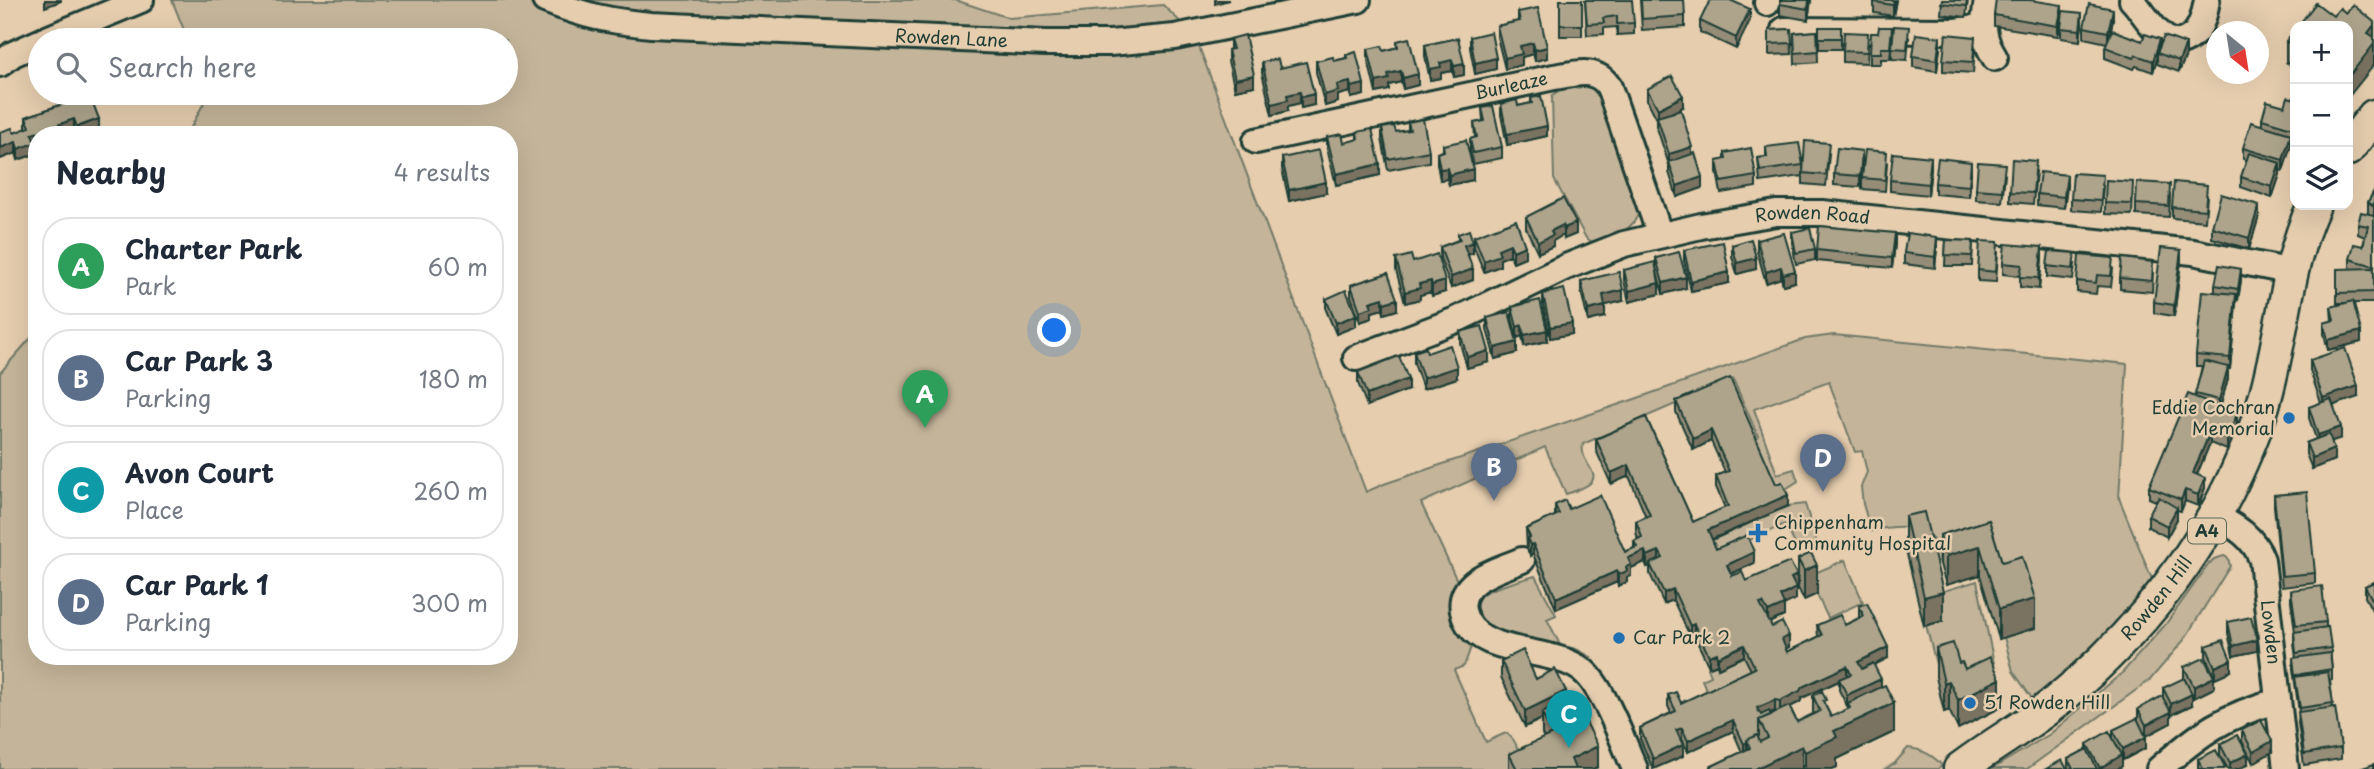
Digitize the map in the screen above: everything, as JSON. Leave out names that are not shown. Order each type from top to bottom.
[{"type":"main road","points":[[2350,147],[2374,116]]},
{"type":"main road","name":"Rowden Hill","points":[[1960,769],[2047,709],[2114,649],[2172,583],[2216,516],[2263,408],[2304,226],[2312,210]]},
{"type":"street","points":[[73,28],[141,0]]},
{"type":"street","name":"Rowden Lane","points":[[545,0],[578,14],[606,21],[650,25],[1046,43],[1110,43],[1175,37],[1359,0]]},
{"type":"street","points":[[1987,0],[1983,24],[1986,41],[1995,58]]},
{"type":"street","points":[[2132,0],[2157,32],[2175,43],[2182,43],[2197,30],[2207,0]]},
{"type":"street","points":[[1784,30],[1964,30],[1983,24]]},
{"type":"street","points":[[0,64],[28,47]]},
{"type":"street","name":"Burleaze","points":[[1256,141],[1554,77],[1593,73],[1600,76],[1609,87],[1660,235]]},
{"type":"street","name":"Rowden Road","points":[[1356,358],[1456,320],[1606,250],[1660,235],[1776,213],[1804,211],[2193,252],[2293,272]]},
{"type":"street","name":"Lowden","points":[[2216,516],[2248,537],[2262,560],[2286,769]]},
{"type":"street","points":[[1522,560],[1480,578],[1468,587],[1462,599],[1468,622],[1478,635],[1491,643],[1559,658],[1582,670],[1599,692],[1635,769]]},
{"type":"street","points":[[2161,768],[2193,740],[2225,719],[2242,711],[2278,701]]},
{"type":"shaded area","points":[[172,0],[955,0],[1009,18],[1163,5],[1195,36],[1366,492],[1805,339],[1834,335],[2127,364],[2119,498],[2152,579],[2096,642],[2033,700],[2013,671],[2004,637],[2035,627],[1989,549],[1940,564],[1934,543],[1926,532],[1911,527],[1871,531],[1861,487],[1867,472],[1862,451],[1855,452],[1829,382],[1754,409],[1777,474],[1794,469],[1798,481],[1776,495],[1752,440],[1758,436],[1733,379],[1583,444],[1583,453],[1593,478],[1582,488],[1566,494],[1545,447],[1421,503],[1459,585],[1464,635],[1471,647],[1464,666],[1454,670],[1486,742],[1506,733],[1514,741],[1517,754],[1510,769],[0,769],[0,373],[28,341],[28,665],[518,665],[518,126],[192,126],[203,105],[518,105],[518,28],[183,28]]},
{"type":"shaded area","points":[[1582,86],[1592,88],[1605,109],[1639,211],[1627,229],[1594,243],[1586,238],[1554,179],[1552,96],[1559,90]]},
{"type":"shaded area","points":[[1805,504],[1817,543],[1797,548],[1785,524],[1714,556],[1708,541],[1788,506]]},
{"type":"shaded area","points":[[2224,556],[2228,558],[2230,566],[2184,640],[2150,680],[2027,769],[1992,769],[2050,734],[2122,673],[2165,625],[2209,564]]},
{"type":"shaded area","points":[[1845,560],[1863,602],[1828,618],[1808,576]]},
{"type":"shaded area","points":[[1535,576],[1556,615],[1547,619],[1560,645],[1591,657],[1585,660],[1500,640],[1473,612],[1477,596]]},
{"type":"shaded area","points":[[1977,581],[1997,678],[1939,676],[1926,625],[1937,593]]},
{"type":"shaded area","points":[[1744,656],[1753,673],[1708,694],[1702,680],[1711,676],[1708,668],[1717,664],[1719,668]]},
{"type":"shaded area","points":[[1908,748],[1927,754],[1942,766],[1938,769],[1885,769],[1895,763]]},
{"type":"building","points":[[1560,0],[1582,0],[1582,25],[1560,25]]},
{"type":"building","points":[[1585,0],[1632,0],[1634,23],[1617,24],[1617,16],[1603,18],[1604,23],[1587,24]]},
{"type":"building","points":[[1641,0],[1684,0],[1685,16],[1642,19]]},
{"type":"building","points":[[1710,0],[1730,0],[1750,9],[1736,38],[1700,21]]},
{"type":"building","points":[[1780,0],[1809,0],[1808,9],[1780,4]]},
{"type":"building","points":[[1874,0],[1894,0],[1893,5]]},
{"type":"building","points":[[1942,0],[1967,0],[1966,6],[1941,3]]},
{"type":"building","points":[[1996,0],[2030,0],[2062,5],[2058,26],[1994,15]]},
{"type":"building","points":[[2316,3],[2333,16],[2340,8],[2346,13],[2353,5],[2374,22],[2368,33],[2374,37],[2374,44],[2353,71],[2353,21],[2302,21]]},
{"type":"building","points":[[2089,4],[2113,9],[2108,32],[2084,27]]},
{"type":"building","points":[[1538,8],[1547,47],[1535,50],[1533,43],[1520,46],[1522,54],[1505,58],[1497,26],[1520,21],[1518,12]]},
{"type":"building","points":[[2063,11],[2082,13],[2080,30],[2061,28]]},
{"type":"building","points":[[1894,26],[1909,27],[1907,49],[1892,48]]},
{"type":"building","points":[[1819,27],[1841,27],[1841,38],[1819,38]]},
{"type":"building","points":[[1879,27],[1892,27],[1890,48],[1881,48],[1881,53],[1870,53],[1871,33],[1878,33]]},
{"type":"building","points":[[1791,29],[1792,43],[1769,44],[1769,30]]},
{"type":"building","points":[[2112,30],[2142,41],[2145,34],[2160,39],[2153,61],[2136,55],[2134,58],[2105,47]]},
{"type":"building","points":[[1817,31],[1818,51],[1795,53],[1794,33]]},
{"type":"building","points":[[1491,32],[1496,58],[1475,63],[1470,37]]},
{"type":"building","points":[[1844,32],[1868,33],[1867,52],[1843,51]]},
{"type":"building","points":[[1916,34],[1940,37],[1937,60],[1913,56]]},
{"type":"building","points":[[1946,34],[1975,37],[1973,62],[1943,60]]},
{"type":"building","points":[[1245,35],[1254,75],[1235,79],[1228,50],[1233,49],[1230,39]]},
{"type":"building","points":[[2164,36],[2186,44],[2179,61],[2157,53]]},
{"type":"building","points":[[1409,38],[1418,74],[1403,78],[1401,71],[1388,74],[1389,79],[1376,82],[1368,49],[1382,46],[1384,51],[1398,47],[1397,41]]},
{"type":"building","points":[[1458,38],[1464,64],[1454,66],[1452,60],[1440,63],[1441,67],[1430,69],[1425,45]]},
{"type":"building","points":[[1356,52],[1364,84],[1351,87],[1350,82],[1337,85],[1338,91],[1325,95],[1316,61],[1333,57],[1334,61],[1347,58],[1346,55]]},
{"type":"building","points":[[1278,59],[1280,68],[1306,62],[1314,94],[1301,97],[1300,92],[1287,95],[1288,100],[1272,104],[1262,62]]},
{"type":"building","points":[[1672,76],[1683,96],[1658,109],[1647,89]]},
{"type":"building","points":[[1541,96],[1547,126],[1507,134],[1501,104],[1517,100],[1518,106],[1532,103],[1531,98]]},
{"type":"building","points":[[2290,98],[2290,127],[2262,119],[2267,101],[2285,106]]},
{"type":"building","points":[[60,105],[94,105],[99,119],[80,126],[77,126],[74,119],[54,126],[30,126],[26,117]]},
{"type":"building","points":[[1493,106],[1502,147],[1473,153],[1470,139],[1477,137],[1474,123],[1485,121],[1482,108]]},
{"type":"building","points":[[1681,110],[1692,147],[1669,154],[1657,117]]},
{"type":"building","points":[[1423,119],[1429,151],[1388,159],[1382,128],[1394,126],[1396,132],[1410,130],[1408,122]]},
{"type":"building","points":[[2251,122],[2290,134],[2283,160],[2243,148]]},
{"type":"building","points":[[12,128],[14,133],[28,128],[28,145],[18,149],[16,142],[0,148],[0,132]]},
{"type":"building","points":[[1372,129],[1380,164],[1336,174],[1327,137],[1342,134],[1344,143],[1358,139],[1357,132]]},
{"type":"building","points":[[1466,140],[1473,169],[1449,175],[1447,168],[1440,169],[1437,153],[1444,151],[1443,145]]},
{"type":"building","points":[[1805,141],[1829,143],[1826,175],[1803,173]]},
{"type":"building","points":[[1799,143],[1803,165],[1760,171],[1758,158],[1767,157],[1766,147]]},
{"type":"building","points":[[1751,148],[1756,176],[1721,182],[1717,161],[1726,159],[1725,153]]},
{"type":"building","points":[[1837,148],[1862,151],[1860,176],[1834,174]]},
{"type":"building","points":[[1319,150],[1326,182],[1289,190],[1282,158]]},
{"type":"building","points":[[1865,150],[1887,152],[1885,180],[1862,178]]},
{"type":"building","points":[[1695,153],[1702,177],[1677,186],[1669,162]]},
{"type":"building","points":[[1893,153],[1931,157],[1928,184],[1890,180]]},
{"type":"building","points":[[2249,153],[2280,163],[2272,187],[2241,177]]},
{"type":"building","points":[[1938,158],[1971,162],[1969,186],[1935,183]]},
{"type":"building","points":[[2012,159],[2036,161],[2033,193],[2010,192]]},
{"type":"building","points":[[1978,162],[2005,164],[2002,191],[1976,189]]},
{"type":"building","points":[[2040,172],[2067,175],[2064,197],[2037,194]]},
{"type":"building","points":[[2073,173],[2103,175],[2101,201],[2071,199]]},
{"type":"building","points":[[2106,180],[2133,182],[2132,204],[2105,203]]},
{"type":"building","points":[[2137,182],[2170,184],[2169,206],[2136,204]]},
{"type":"building","points":[[2174,182],[2207,185],[2205,210],[2172,207]]},
{"type":"building","points":[[2374,191],[2374,206],[2368,202]]},
{"type":"building","points":[[2221,194],[2259,205],[2249,238],[2212,227]]},
{"type":"building","points":[[1563,198],[1576,223],[1551,231],[1553,235],[1538,242],[1526,217]]},
{"type":"building","points":[[2361,212],[2374,215],[2374,266],[2350,259],[2354,244],[2363,246],[2368,226],[2358,224]]},
{"type":"building","points":[[1516,220],[1525,246],[1513,251],[1510,244],[1498,249],[1500,255],[1484,261],[1474,236]]},
{"type":"building","points":[[1819,226],[1895,233],[1892,258],[1817,250]]},
{"type":"building","points":[[1810,228],[1815,249],[1796,253],[1792,232]]},
{"type":"building","points":[[1469,230],[1473,242],[1464,245],[1473,269],[1451,277],[1440,247],[1460,240],[1458,234]]},
{"type":"building","points":[[1784,233],[1795,271],[1783,274],[1781,267],[1766,272],[1757,240]]},
{"type":"building","points":[[1907,233],[1937,237],[1935,257],[1904,253]]},
{"type":"building","points":[[1751,239],[1756,258],[1737,263],[1732,245]]},
{"type":"building","points":[[1946,240],[1973,241],[1972,256],[1945,255]]},
{"type":"building","points":[[1980,241],[1998,242],[1996,272],[1978,270]]},
{"type":"building","points":[[1723,242],[1729,272],[1691,281],[1684,250]]},
{"type":"building","points":[[2005,244],[2042,247],[2039,278],[2020,277],[2022,265],[2003,263]]},
{"type":"building","points":[[2161,248],[2181,250],[2174,305],[2154,302]]},
{"type":"building","points":[[2049,251],[2075,253],[2073,269],[2047,266]]},
{"type":"building","points":[[1679,252],[1686,277],[1663,283],[1656,258]]},
{"type":"building","points":[[1437,254],[1445,281],[1432,285],[1431,281],[1419,284],[1420,288],[1405,292],[1396,259],[1411,255],[1413,262]]},
{"type":"building","points":[[2079,255],[2113,258],[2111,276],[2097,275],[2096,283],[2077,281]]},
{"type":"building","points":[[2122,258],[2153,262],[2152,281],[2120,278]]},
{"type":"building","points":[[1655,262],[1659,283],[1629,291],[1624,270]]},
{"type":"building","points":[[2219,265],[2241,269],[2238,289],[2215,285]]},
{"type":"building","points":[[2374,268],[2374,292],[2337,293],[2337,269]]},
{"type":"building","points":[[1619,272],[1623,290],[1603,295],[1605,306],[1588,310],[1581,281]]},
{"type":"building","points":[[1388,273],[1397,299],[1384,303],[1383,298],[1370,302],[1372,307],[1360,311],[1351,285]]},
{"type":"building","points":[[1564,289],[1572,323],[1550,327],[1543,294]]},
{"type":"building","points":[[1346,290],[1356,315],[1336,323],[1326,299]]},
{"type":"building","points":[[2202,291],[2236,294],[2230,358],[2196,355]]},
{"type":"building","points":[[1540,300],[1547,330],[1524,335],[1522,325],[1517,327],[1512,307]]},
{"type":"building","points":[[2353,301],[2361,331],[2328,340],[2324,323],[2334,320],[2331,307]]},
{"type":"building","points":[[1509,312],[1517,342],[1495,348],[1487,318]]},
{"type":"building","points":[[1482,326],[1489,351],[1467,357],[1460,332]]},
{"type":"building","points":[[1450,345],[1457,367],[1423,378],[1414,352],[1426,348],[1427,353]]},
{"type":"building","points":[[2345,348],[2358,386],[2323,398],[2310,360]]},
{"type":"building","points":[[1399,356],[1408,379],[1367,395],[1358,372]]},
{"type":"building","points":[[2204,361],[2228,367],[2219,400],[2195,394]]},
{"type":"building","points":[[1730,378],[1776,484],[1782,482],[1788,495],[1708,530],[1716,549],[1747,535],[1754,552],[1727,565],[1732,576],[1742,572],[1746,581],[1790,562],[1797,575],[1791,578],[1796,588],[1780,596],[1784,605],[1768,612],[1763,603],[1760,604],[1772,627],[1782,622],[1789,636],[1782,639],[1787,652],[1822,635],[1817,625],[1840,615],[1845,625],[1864,616],[1859,606],[1867,603],[1888,647],[1858,662],[1862,669],[1873,663],[1881,679],[1847,695],[1839,679],[1851,674],[1847,666],[1802,687],[1800,691],[1780,701],[1775,700],[1757,708],[1761,715],[1769,711],[1771,715],[1759,720],[1759,736],[1747,740],[1744,744],[1733,720],[1688,741],[1682,728],[1676,730],[1683,745],[1653,759],[1640,728],[1676,711],[1668,695],[1676,692],[1681,703],[1755,668],[1744,645],[1718,657],[1717,653],[1709,656],[1694,624],[1690,626],[1673,589],[1664,593],[1650,564],[1663,558],[1659,551],[1647,556],[1645,551],[1628,558],[1631,565],[1626,567],[1627,571],[1618,575],[1617,571],[1556,598],[1533,544],[1530,545],[1526,529],[1559,514],[1555,505],[1565,500],[1569,509],[1600,495],[1625,552],[1637,547],[1634,541],[1642,537],[1636,521],[1650,515],[1629,465],[1611,473],[1596,439],[1646,417],[1693,522],[1728,506],[1716,476],[1729,471],[1711,430],[1693,439],[1676,401]]},
{"type":"building","points":[[2188,394],[2237,414],[2227,439],[2210,432],[2193,473],[2205,478],[2198,495],[2185,490],[2181,500],[2149,487]]},
{"type":"building","points":[[2331,399],[2341,427],[2318,435],[2309,407]]},
{"type":"building","points":[[2329,434],[2334,449],[2312,458],[2306,443]]},
{"type":"building","points":[[2307,492],[2315,573],[2282,576],[2274,495]]},
{"type":"building","points":[[2159,497],[2177,508],[2167,526],[2148,516]]},
{"type":"building","points":[[1924,512],[1943,592],[1924,597],[1905,516]]},
{"type":"building","points":[[1989,520],[2002,562],[2022,556],[2035,599],[1999,609],[1980,546],[1946,556],[1940,535]]},
{"type":"building","points":[[1811,553],[1817,565],[1804,571],[1798,559]]},
{"type":"building","points":[[2374,582],[2374,603],[2365,586]]},
{"type":"building","points":[[2322,586],[2326,622],[2296,625],[2291,590]]},
{"type":"building","points":[[2251,617],[2257,640],[2233,646],[2228,622]]},
{"type":"building","points":[[2328,627],[2331,648],[2296,653],[2294,632]]},
{"type":"building","points":[[2223,640],[2231,660],[2215,667],[2206,646]]},
{"type":"building","points":[[1953,643],[1959,663],[1962,662],[1965,669],[1990,657],[2000,679],[1958,700],[1949,681],[1944,683],[1936,648]]},
{"type":"building","points":[[1523,650],[1536,679],[1555,669],[1566,691],[1525,711],[1501,661]]},
{"type":"building","points":[[2330,653],[2332,669],[2295,675],[2293,658]]},
{"type":"building","points":[[2204,658],[2214,677],[2194,687],[2184,667]]},
{"type":"building","points":[[2328,672],[2333,703],[2300,708],[2295,677]]},
{"type":"building","points":[[2184,678],[2192,694],[2171,704],[2163,688]]},
{"type":"building","points":[[1885,685],[1894,703],[1834,731],[1837,737],[1805,752],[1802,746],[1755,769],[1710,767],[1750,748],[1747,740],[1757,735],[1760,742],[1768,738],[1759,720],[1789,706],[1797,722],[1820,711],[1813,696],[1822,691],[1826,700],[1823,701],[1831,717],[1850,708],[1848,703]]},
{"type":"building","points":[[2162,696],[2171,712],[2146,725],[2138,709]]},
{"type":"building","points":[[1569,700],[1579,720],[1584,718],[1598,746],[1571,759],[1575,769],[1517,769],[1509,754],[1552,734],[1542,713]]},
{"type":"building","points":[[2335,707],[2341,748],[2304,754],[2298,712]]},
{"type":"building","points":[[2137,718],[2146,737],[2123,749],[2113,730]]},
{"type":"building","points":[[2261,720],[2272,741],[2253,752],[2242,730]]},
{"type":"building","points":[[2109,731],[2122,755],[2100,768],[2087,744]]},
{"type":"building","points":[[2237,735],[2248,754],[2230,763],[2220,744]]},
{"type":"building","points":[[2087,749],[2097,769],[2073,769],[2068,759]]},
{"type":"building","points":[[2216,750],[2225,767],[2203,769],[2198,759]]},
{"type":"building","points":[[2062,760],[2067,769],[2046,769]]},
{"type":"building","points":[[2374,764],[2374,769],[2360,769]]},
{"type":"place","name":"Eddie Cochran Memorial","points":[[2289,418]]},
{"type":"place","name":"Charter Park","points":[[925,428]]},
{"type":"place","name":"Car Park 1","points":[[1823,492]]},
{"type":"place","name":"Car Park 3","points":[[1494,501]]},
{"type":"place","name":"Chippenham Community Hospital","points":[[1758,533]]},
{"type":"place","name":"Car Park 2","points":[[1619,638]]},
{"type":"place","name":"51 Rowden Hill","points":[[1970,703]]},
{"type":"place","name":"Avon Court","points":[[1569,748]]}]
